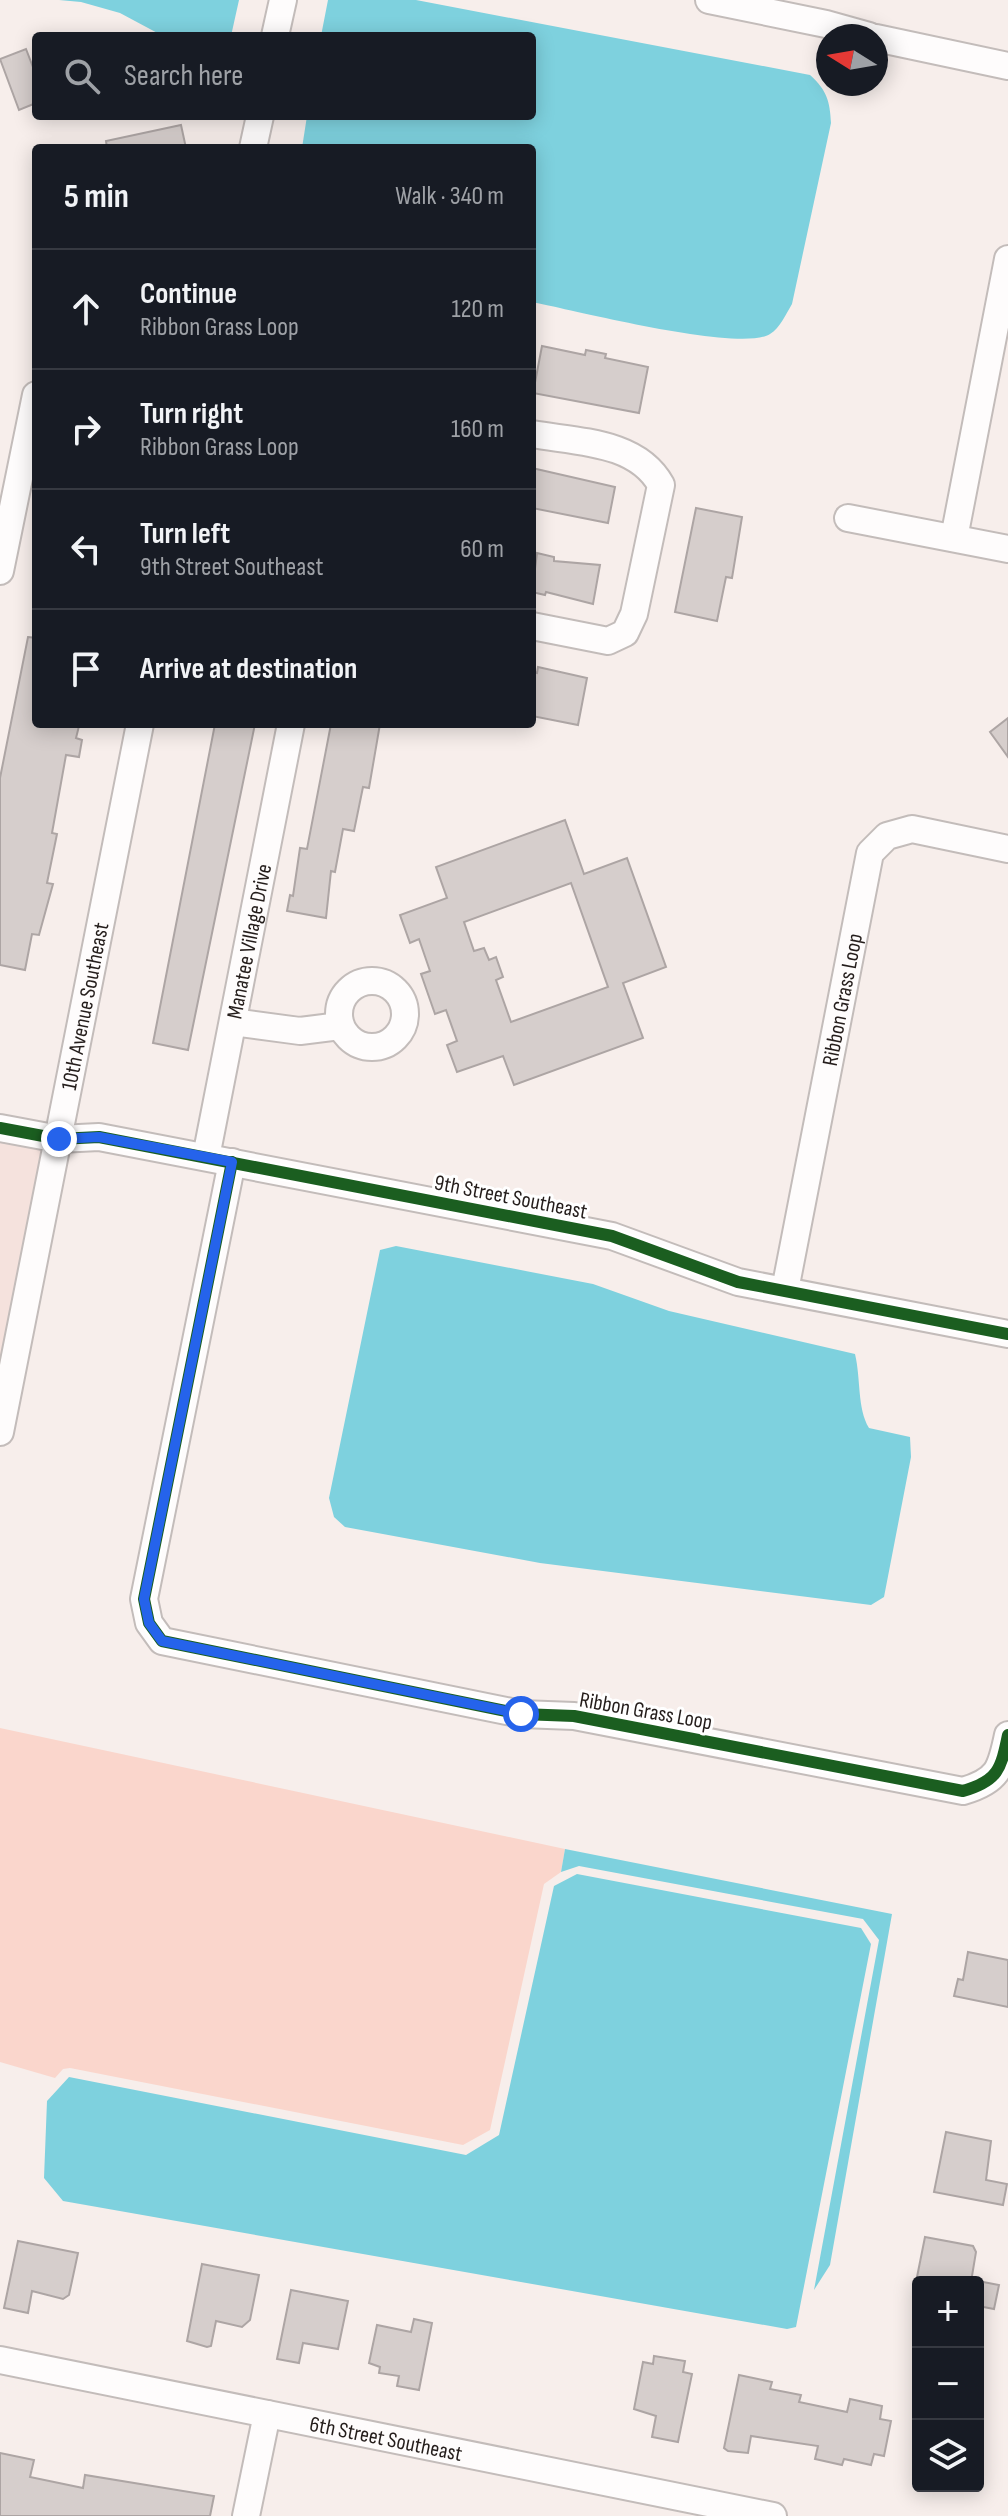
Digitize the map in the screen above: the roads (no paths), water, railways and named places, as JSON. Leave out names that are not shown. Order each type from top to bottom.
[{"type":"street","points":[[276,32],[283,0]]},
{"type":"street","points":[[709,0],[816,24]]},
{"type":"street","points":[[888,41],[1008,66]]},
{"type":"street","points":[[254,144],[259,120]]},
{"type":"street","points":[[954,538],[1001,336],[1008,259]]},
{"type":"street","points":[[0,571],[11,465],[32,406]]},
{"type":"street","points":[[536,435],[627,452],[650,466],[661,485],[634,614],[625,633],[608,641],[536,627]]},
{"type":"street","points":[[848,518],[1008,549]]},
{"type":"street","name":"10th Avenue Southeast","points":[[0,1432],[139,728]]},
{"type":"street","name":"Manatee Village Drive","points":[[219,1160],[233,1022],[290,728]]},
{"type":"street","name":"Ribbon Grass Loop","points":[[785,1290],[870,853],[887,836],[912,829],[1008,849]]},
{"type":"street","points":[[233,1022],[300,1031],[340,1026]]},
{"type":"street","name":"9th Street Southeast","points":[[0,1128],[59,1139],[99,1137],[612,1236],[738,1282],[1008,1334]]},
{"type":"street","name":"Ribbon Grass Loop","points":[[219,1160],[144,1599],[149,1623],[162,1641],[521,1714],[574,1716],[963,1791],[984,1785],[1002,1766],[1008,1735]]},
{"type":"street","name":"6th Street Southeast","points":[[0,2360],[773,2516]]},
{"type":"street","points":[[246,2516],[267,2414]]},
{"type":"water","points":[[59,0],[239,0],[232,32],[156,32],[120,13],[81,2]]},
{"type":"water","points":[[328,0],[416,0],[810,75],[816,82],[816,96],[826,97],[831,123],[792,304],[774,331],[753,338],[726,338],[656,328],[536,303],[536,144],[303,144],[306,120],[536,120],[536,32],[322,32]]},
{"type":"water","points":[[396,1246],[593,1284],[669,1311],[855,1354],[863,1412],[869,1428],[910,1437],[911,1457],[884,1597],[871,1605],[540,1563],[345,1527],[334,1517],[329,1498],[380,1250]]},
{"type":"water","points":[[565,1849],[892,1914],[830,2265],[814,2290],[879,1940],[863,1919],[579,1866],[561,1872]]},
{"type":"water","points":[[577,1874],[861,1928],[871,1944],[796,2327],[787,2329],[63,2201],[44,2178],[47,2101],[69,2077],[466,2155],[499,2135],[554,1886]]}]
